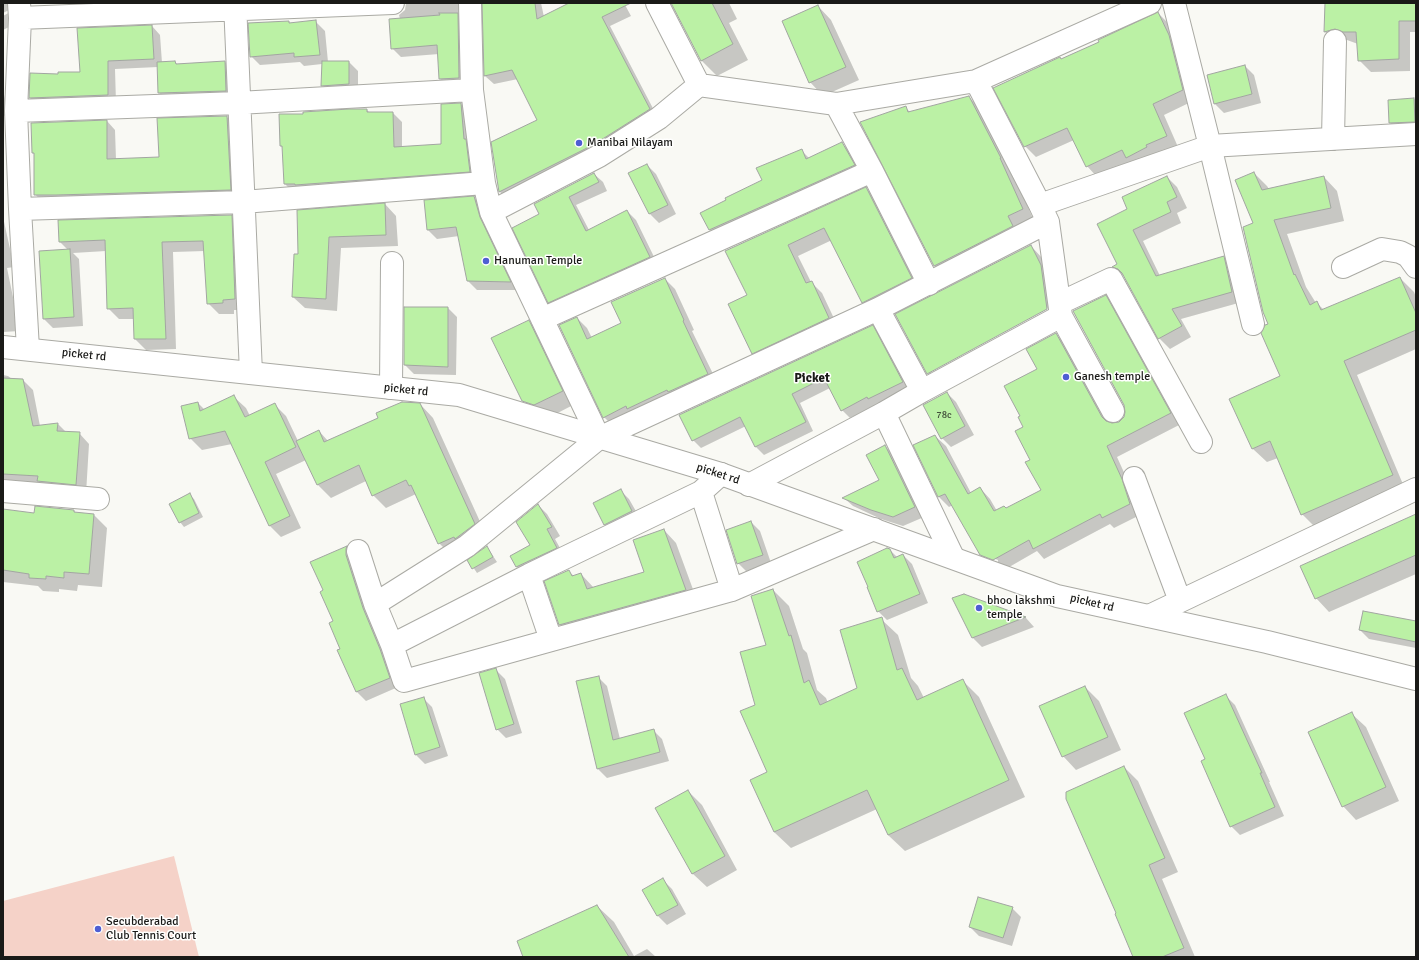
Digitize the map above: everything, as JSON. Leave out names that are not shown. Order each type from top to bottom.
[{"type":"street","points":[[28,349],[16,111],[19,11],[393,3]]},
{"type":"street","points":[[470,3],[472,90],[484,183],[491,212],[599,438]]},
{"type":"street","points":[[657,3],[699,85]]},
{"type":"street","points":[[491,212],[599,156],[659,118],[699,85],[836,104],[976,81],[1150,3]]},
{"type":"street","points":[[1174,3],[1253,324]]},
{"type":"street","points":[[235,6],[238,103],[251,373]]},
{"type":"street","points":[[1333,139],[1335,41]]},
{"type":"street","points":[[976,81],[1044,213],[1060,309],[1112,411]]},
{"type":"street","points":[[16,111],[238,103],[472,90]]},
{"type":"street","points":[[836,104],[872,171],[929,284]]},
{"type":"street","points":[[375,604],[467,546],[599,438],[929,284],[1044,213],[1210,146],[1416,134]]},
{"type":"street","points":[[542,319],[872,171]]},
{"type":"street","points":[[20,209],[243,202],[484,183]]},
{"type":"street","points":[[1343,267],[1382,249],[1400,252],[1408,256],[1416,267]]},
{"type":"street","points":[[391,388],[392,263]]},
{"type":"street","points":[[749,484],[884,413],[1111,279],[1202,442]]},
{"type":"street","points":[[878,309],[922,390]]},
{"type":"street","name":"picket rd","points":[[3,347],[460,395],[721,474],[1058,596],[1267,642],[1416,679]]},
{"type":"street","points":[[884,413],[952,557]]},
{"type":"street","points":[[392,644],[529,575],[701,492],[721,474]]},
{"type":"street","points":[[1134,478],[1180,601]]},
{"type":"street","points":[[1149,616],[1416,489]]},
{"type":"street","points":[[3,491],[98,499]]},
{"type":"street","points":[[701,492],[732,590]]},
{"type":"street","points":[[358,551],[375,604],[392,644],[404,681],[732,590],[874,529]]},
{"type":"street","points":[[529,575],[551,640]]},
{"type":"shaded area","name":"Secubderabad Club Tennis Court","points":[[174,856],[199,957],[3,957],[3,901]]},
{"type":"building","points":[[482,3],[535,3],[537,19],[569,3],[631,3],[602,17],[650,109],[593,145],[499,192],[491,142],[537,120],[512,70],[484,76]]},
{"type":"building","points":[[671,3],[712,3],[733,44],[701,61]]},
{"type":"building","points":[[1325,3],[1416,3],[1416,21],[1399,21],[1399,59],[1358,61],[1356,32],[1343,32],[1335,29],[1324,32]]},
{"type":"building","points":[[818,5],[846,67],[809,83],[782,21]]},
{"type":"building","points":[[1158,12],[1169,35],[1183,90],[1153,104],[1167,136],[1146,145],[1147,147],[1126,158],[1122,150],[1086,167],[1067,128],[1024,147],[993,88],[1060,57],[1061,59],[1099,42],[1098,40]]},
{"type":"building","points":[[439,13],[458,13],[459,78],[439,79],[437,45],[391,49],[389,19],[440,15]]},
{"type":"building","points":[[316,20],[320,55],[294,57],[294,53],[250,57],[248,23],[289,21],[289,23]]},
{"type":"building","points":[[152,25],[154,59],[108,61],[108,95],[29,98],[30,73],[58,74],[58,72],[80,72],[77,28]]},
{"type":"building","points":[[175,61],[176,64],[225,61],[226,91],[158,93],[157,62]]},
{"type":"building","points":[[322,61],[349,61],[349,84],[321,86]]},
{"type":"building","points":[[1245,65],[1252,94],[1214,104],[1207,75]]},
{"type":"building","points":[[969,96],[1001,158],[1023,209],[1008,216],[1013,226],[934,266],[860,122],[906,106],[908,112]]},
{"type":"building","points":[[1414,98],[1415,122],[1389,123],[1388,100]]},
{"type":"building","points":[[461,103],[464,139],[466,139],[470,172],[295,185],[284,184],[282,146],[280,146],[279,114],[303,114],[303,112],[349,109],[367,109],[367,112],[393,112],[394,147],[441,144],[441,104]]},
{"type":"building","points":[[227,116],[231,190],[34,195],[34,153],[32,153],[31,123],[107,120],[107,159],[159,157],[157,118]]},
{"type":"building","points":[[842,142],[855,165],[709,230],[700,213],[726,200],[725,198],[762,180],[756,168],[802,149],[806,159]]},
{"type":"building","points":[[647,164],[668,205],[649,214],[628,173]]},
{"type":"building","points":[[1254,172],[1262,190],[1324,176],[1331,208],[1274,220],[1294,275],[1295,274],[1310,305],[1317,301],[1321,310],[1400,277],[1416,313],[1416,330],[1344,361],[1393,475],[1301,515],[1270,441],[1252,449],[1229,399],[1280,376],[1261,333],[1265,325],[1268,324],[1263,312],[1243,227],[1253,223],[1235,180]]},
{"type":"building","points":[[594,173],[599,182],[569,197],[586,231],[627,210],[650,257],[548,303],[512,228],[539,214],[534,204]]},
{"type":"building","points":[[1167,176],[1177,197],[1167,202],[1171,212],[1133,230],[1156,276],[1224,256],[1232,292],[1172,309],[1182,326],[1158,339],[1122,273],[1118,269],[1112,267],[1117,264],[1097,224],[1127,209],[1122,197]]},
{"type":"building","points":[[866,187],[912,278],[862,303],[824,228],[788,245],[806,283],[812,281],[829,318],[752,354],[728,304],[747,295],[725,251]]},
{"type":"building","points":[[474,196],[480,217],[511,282],[467,281],[456,227],[427,230],[424,200]]},
{"type":"building","points":[[385,203],[386,235],[329,237],[326,299],[292,297],[294,254],[298,254],[297,210]]},
{"type":"building","points":[[232,215],[235,299],[223,300],[223,303],[207,304],[203,241],[162,242],[166,339],[134,339],[133,308],[107,309],[105,240],[59,242],[58,220]]},
{"type":"building","points":[[1031,245],[1041,265],[1047,309],[927,374],[895,314]]},
{"type":"building","points":[[70,249],[74,317],[43,319],[39,251]]},
{"type":"building","points":[[665,278],[708,374],[668,392],[667,390],[627,409],[626,406],[603,418],[559,325],[577,317],[587,339],[621,323],[611,302]]},
{"type":"building","points":[[1106,295],[1171,413],[1107,446],[1122,479],[1130,504],[1102,518],[1100,514],[1033,549],[1029,540],[993,560],[980,555],[945,494],[938,497],[913,445],[935,435],[968,494],[980,487],[994,511],[1004,506],[1006,508],[1041,490],[1025,462],[1030,460],[1015,431],[1023,427],[1018,417],[1020,416],[1004,386],[1037,369],[1026,349],[1056,333],[1102,417],[1106,421],[1112,423],[1119,422],[1124,417],[1124,405],[1073,311]]},
{"type":"building","points":[[404,307],[448,307],[448,367],[404,365]]},
{"type":"building","points":[[529,320],[563,391],[534,405],[522,401],[491,338]]},
{"type":"building","points":[[873,325],[903,382],[868,399],[867,397],[841,411],[824,378],[792,394],[806,422],[755,447],[740,417],[692,441],[679,415]]},
{"type":"building","points":[[3,378],[23,379],[33,426],[58,423],[57,431],[80,432],[76,485],[37,481],[38,476],[3,474]]},
{"type":"building","points":[[947,392],[965,426],[941,439],[923,405]]},
{"type":"building","points":[[234,395],[245,417],[275,403],[296,447],[265,462],[290,516],[269,526],[225,431],[189,439],[181,406],[198,402],[200,411]]},
{"type":"building","points":[[402,402],[420,403],[475,524],[455,539],[454,537],[438,544],[411,485],[409,486],[406,480],[372,496],[359,465],[317,485],[296,441],[319,430],[324,442],[378,418],[376,413]]},
{"type":"building","points":[[885,445],[915,507],[893,517],[842,498],[879,480],[866,455]]},
{"type":"building","points":[[621,489],[632,511],[604,525],[593,503]]},
{"type":"building","points":[[190,493],[199,513],[179,523],[169,504]]},
{"type":"building","points":[[538,504],[552,527],[547,529],[557,548],[516,567],[510,556],[530,545],[516,522]]},
{"type":"building","points":[[35,506],[74,510],[74,512],[94,514],[89,574],[64,572],[64,578],[46,576],[46,579],[29,578],[29,574],[3,570],[3,509],[34,513]]},
{"type":"building","points":[[1416,514],[1416,555],[1315,599],[1300,566]]},
{"type":"building","points":[[751,521],[763,555],[737,564],[726,530]]},
{"type":"building","points":[[664,529],[686,590],[559,625],[544,581],[569,570],[572,576],[581,573],[587,589],[644,572],[633,540]]},
{"type":"building","points":[[347,546],[346,555],[363,608],[390,678],[356,692],[337,650],[340,649],[329,623],[333,621],[320,592],[323,590],[310,562]]},
{"type":"building","points":[[487,546],[493,557],[472,569],[467,560]]},
{"type":"building","points":[[887,548],[890,549],[894,558],[903,554],[920,594],[877,612],[857,562]]},
{"type":"building","points":[[773,589],[789,636],[791,635],[804,683],[809,680],[820,705],[857,688],[840,630],[882,617],[897,670],[902,668],[917,700],[963,679],[1009,780],[888,835],[867,790],[774,832],[750,780],[767,772],[740,711],[755,705],[740,652],[766,645],[751,596]]},
{"type":"building","name":"bhoo lakshmi temple","points":[[964,594],[1026,617],[972,638],[952,598]]},
{"type":"building","points":[[1363,611],[1416,621],[1416,642],[1359,630]]},
{"type":"building","points":[[496,668],[514,724],[496,730],[479,673]]},
{"type":"building","points":[[599,676],[613,740],[654,729],[660,752],[597,769],[576,681]]},
{"type":"building","points":[[1085,686],[1108,737],[1062,757],[1039,706]]},
{"type":"building","points":[[1226,694],[1262,773],[1260,773],[1275,807],[1230,827],[1201,761],[1205,759],[1184,713]]},
{"type":"building","points":[[424,697],[440,747],[415,755],[400,704]]},
{"type":"building","points":[[1352,712],[1386,787],[1342,807],[1308,732]]},
{"type":"building","points":[[1124,766],[1165,858],[1149,865],[1184,948],[1162,957],[1133,957],[1115,914],[1116,913],[1066,799],[1066,792]]},
{"type":"building","points":[[688,790],[725,856],[692,874],[655,808]]},
{"type":"building","points":[[663,878],[678,905],[657,916],[642,890]]},
{"type":"building","points":[[978,897],[1013,907],[1003,938],[969,927]]},
{"type":"building","points":[[597,905],[629,957],[523,957],[517,941]]},
{"type":"place","name":"Manibai Nilayam","points":[[579,143]]},
{"type":"place","name":"Hanuman Temple","points":[[486,261]]},
{"type":"place","name":"Ganesh temple","points":[[1066,377]]},
{"type":"place","name":"bhoo lakshmi temple","points":[[979,608]]},
{"type":"place","name":"Secubderabad Club Tennis Court","points":[[98,929]]},
{"type":"district","name":"Picket","points":[[812,379]]}]
